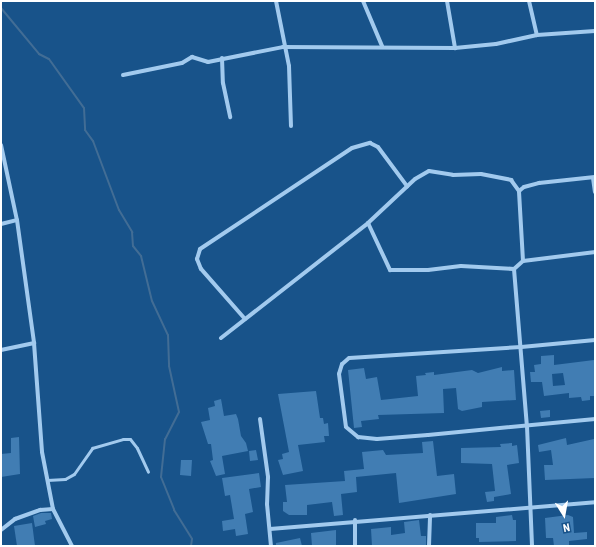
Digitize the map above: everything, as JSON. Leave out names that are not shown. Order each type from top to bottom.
[{"type":"street","points":[[276,1],[283,47],[289,66],[291,126]]},
{"type":"street","points":[[363,1],[382,46]]},
{"type":"street","points":[[447,1],[455,48]]},
{"type":"street","points":[[530,1],[537,35]]},
{"type":"street","points":[[123,75],[182,63],[192,57],[208,62],[283,47],[382,46],[455,48],[496,44],[537,35],[595,31]]},
{"type":"street","points":[[222,58],[223,83],[230,117]]},
{"type":"street","points":[[245,319],[201,269],[197,259],[200,249],[352,148],[370,143],[378,147],[407,186]]},
{"type":"street","points":[[1,145],[17,220],[34,343],[38,413],[53,509],[72,546]]},
{"type":"street","points":[[221,338],[368,223],[407,186],[423,174],[435,171],[453,175],[481,174],[511,180],[519,191],[523,261]]},
{"type":"street","points":[[519,191],[524,187],[539,183],[594,178],[595,192]]},
{"type":"street","points":[[1,224],[17,220]]},
{"type":"street","points":[[368,223],[390,270],[428,270],[461,266],[514,269],[523,261],[595,252]]},
{"type":"street","points":[[514,269],[527,426],[532,546]]},
{"type":"street","points":[[595,340],[521,347],[349,358],[342,364],[339,374],[346,427],[358,437],[377,439],[595,419]]},
{"type":"street","points":[[1,350],[34,343]]},
{"type":"street","points":[[260,419],[268,477],[271,546]]},
{"type":"street","points":[[270,529],[354,520],[595,502]]},
{"type":"street","points":[[1,530],[15,519],[40,510],[53,509]]},
{"type":"street","points":[[429,546],[430,515]]},
{"type":"street","points":[[354,520],[355,546]]},
{"type":"lane","points":[[48,480],[65,479],[74,474],[92,448],[123,439],[130,439],[137,448],[148,472]]},
{"type":"building","points":[[554,355],[554,365],[594,360],[595,396],[590,396],[590,400],[582,401],[581,397],[569,398],[569,393],[544,396],[542,382],[531,382],[530,372],[535,372],[534,365],[541,364],[541,356]],"holes":[[[563,373],[565,385],[553,386],[552,374]]]},
{"type":"building","points":[[502,367],[502,371],[514,370],[516,400],[482,402],[482,407],[462,411],[458,409],[456,388],[443,389],[444,413],[378,415],[379,419],[361,421],[362,427],[354,428],[348,370],[364,368],[366,379],[377,377],[381,400],[418,396],[416,376],[426,375],[425,373],[434,372],[434,375],[472,370],[478,373]]},
{"type":"building","points":[[316,391],[320,418],[323,418],[324,424],[328,423],[329,436],[324,436],[325,442],[298,445],[303,471],[283,475],[278,460],[283,459],[282,454],[289,452],[278,394]]},
{"type":"building","points":[[221,399],[224,416],[236,414],[241,436],[246,443],[248,451],[222,456],[225,474],[216,476],[210,461],[213,460],[211,444],[208,444],[201,422],[210,420],[208,408],[215,406],[214,401]]},
{"type":"building","points":[[550,410],[550,417],[541,418],[540,411]]},
{"type":"building","points":[[19,437],[20,474],[1,477],[1,454],[11,453],[11,438]]},
{"type":"building","points":[[566,438],[567,445],[594,439],[595,478],[545,480],[544,465],[553,465],[551,450],[539,452],[538,445]]},
{"type":"building","points":[[433,441],[437,476],[454,474],[456,494],[399,503],[396,473],[356,477],[357,492],[341,494],[343,515],[334,516],[332,502],[307,505],[307,515],[289,515],[283,511],[283,502],[287,502],[285,485],[345,481],[344,471],[364,469],[362,452],[383,450],[386,455],[423,453],[422,442]]},
{"type":"building","points":[[512,443],[512,446],[517,445],[519,463],[507,465],[511,494],[494,497],[494,501],[487,502],[485,492],[495,491],[492,464],[461,463],[461,448],[501,447],[500,444]]},
{"type":"building","points":[[256,450],[258,460],[250,461],[249,451]]},
{"type":"building","points":[[181,460],[192,460],[191,476],[180,475]]},
{"type":"building","points":[[259,473],[261,487],[249,489],[253,512],[245,514],[248,534],[236,536],[235,529],[223,531],[222,521],[234,519],[230,495],[225,496],[222,478]]},
{"type":"building","points":[[41,513],[51,513],[52,519],[45,521],[46,524],[35,527],[33,516]]},
{"type":"building","points":[[512,515],[513,520],[516,520],[516,541],[479,542],[479,538],[476,538],[476,523],[496,523],[496,517]]},
{"type":"building","points":[[568,515],[573,517],[574,533],[587,532],[587,539],[569,541],[569,546],[554,546],[553,538],[546,538],[545,518]]},
{"type":"building","points":[[419,520],[421,536],[426,536],[426,546],[372,546],[371,529],[391,527],[391,535],[405,533],[404,522]]},
{"type":"building","points":[[32,523],[35,546],[17,546],[14,526]]},
{"type":"building","points":[[336,530],[336,546],[312,546],[311,533]]},
{"type":"building","points":[[300,538],[302,546],[276,546],[276,543]]},
{"type":"waterway","points":[[1,8],[39,54],[49,59],[84,108],[85,130],[93,141],[119,210],[132,232],[133,246],[141,256],[152,301],[168,335],[169,366],[179,412],[165,439],[161,477],[174,510],[192,539],[191,546]]}]
